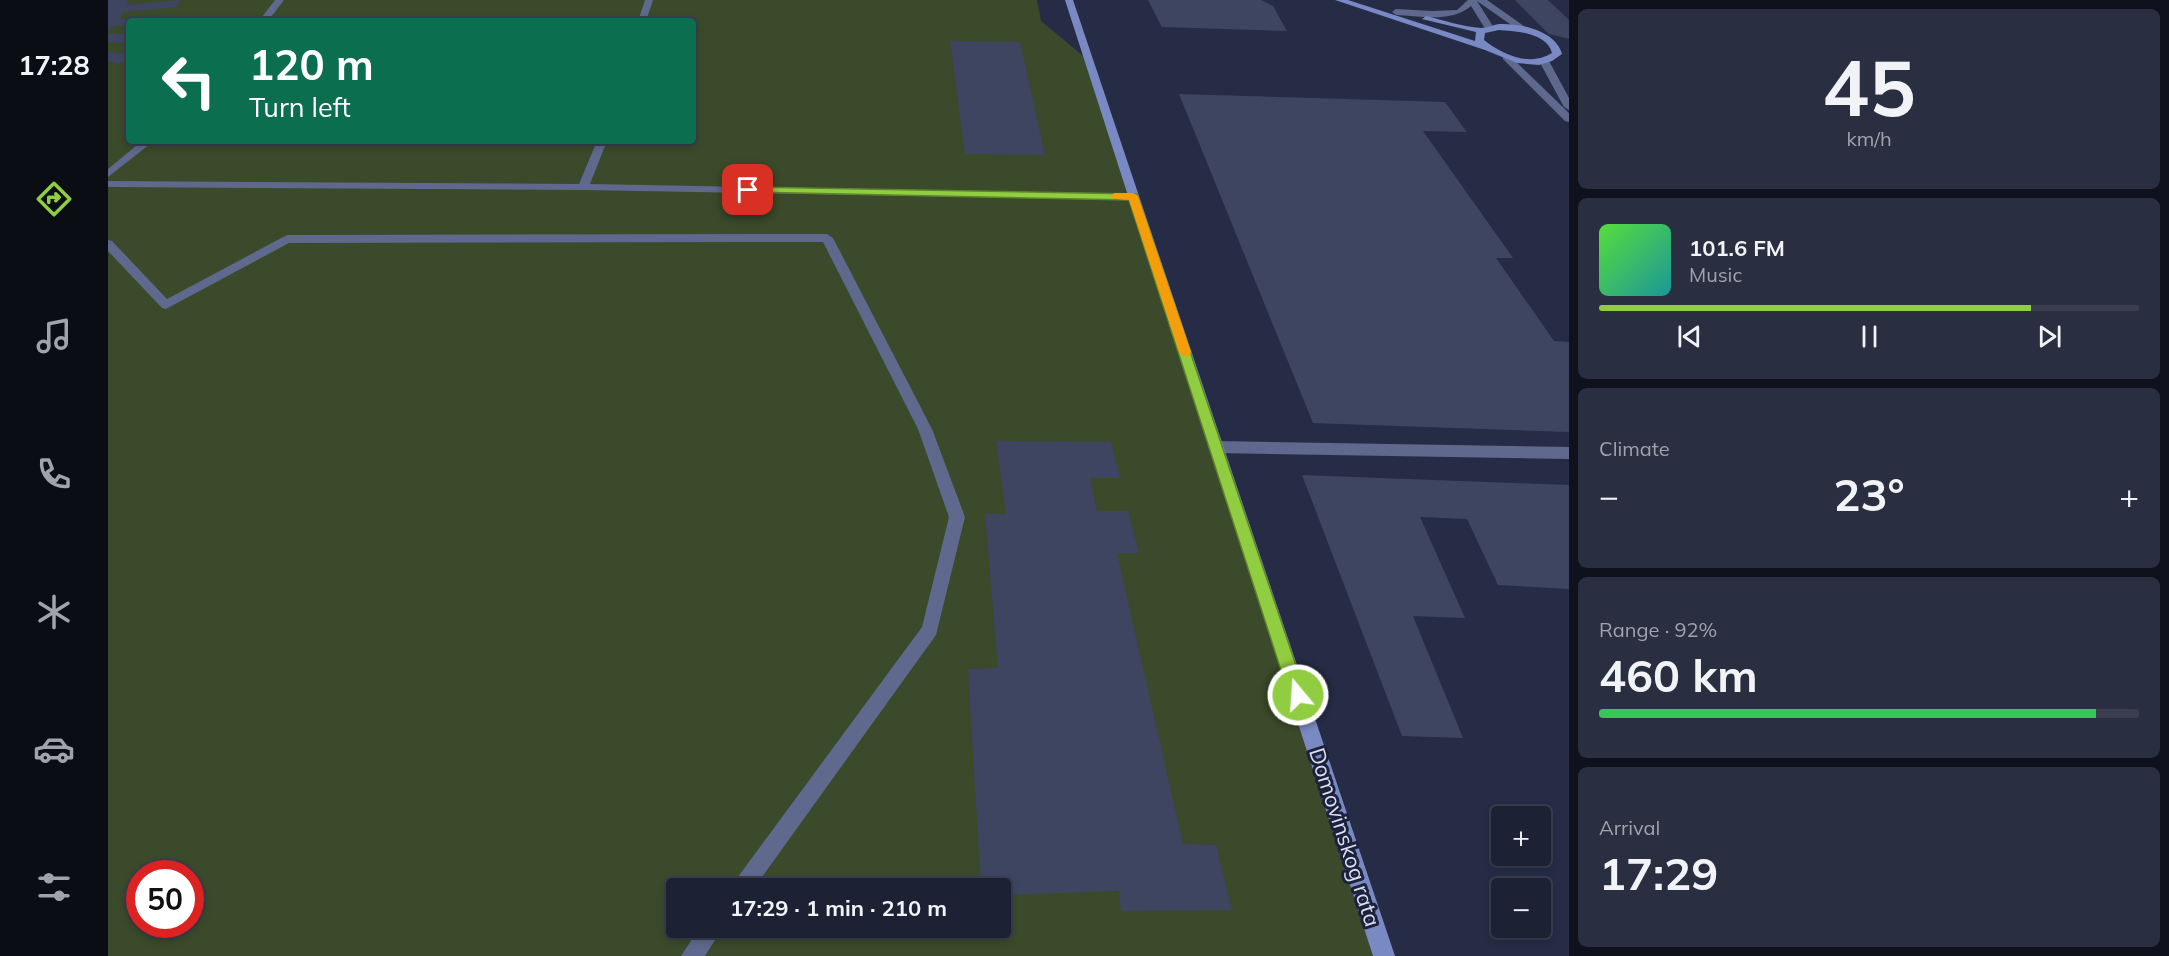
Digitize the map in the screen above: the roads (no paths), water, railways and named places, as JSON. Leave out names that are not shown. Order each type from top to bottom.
[{"type":"main road","name":"Domovinskog rata","points":[[1069,0],[1384,956]]},
{"type":"main road","points":[[1341,0],[1486,29],[1523,30],[1569,45]]},
{"type":"main road","points":[[1341,0],[1485,47],[1506,57],[1520,60],[1569,61]]},
{"type":"main road","points":[[1485,47],[1479,35],[1486,29]]},
{"type":"main road","points":[[1545,38],[1557,49],[1557,54],[1548,59]]},
{"type":"street","points":[[265,18],[280,0]]},
{"type":"street","points":[[643,18],[649,0]]},
{"type":"street","points":[[1396,12],[1432,14],[1459,12],[1473,0],[1486,29]]},
{"type":"street","points":[[1481,0],[1523,30]]},
{"type":"street","points":[[1506,57],[1569,119]]},
{"type":"street","points":[[1548,59],[1569,107]]},
{"type":"street","points":[[108,174],[145,144]]},
{"type":"street","points":[[583,187],[601,144]]},
{"type":"street","points":[[108,184],[583,187],[1133,196]]},
{"type":"street","points":[[108,244],[166,305],[287,239],[827,238],[925,429],[957,517],[930,630],[749,878]]},
{"type":"street","points":[[1215,447],[1569,453]]},
{"type":"street","points":[[692,956],[706,938]]}]
